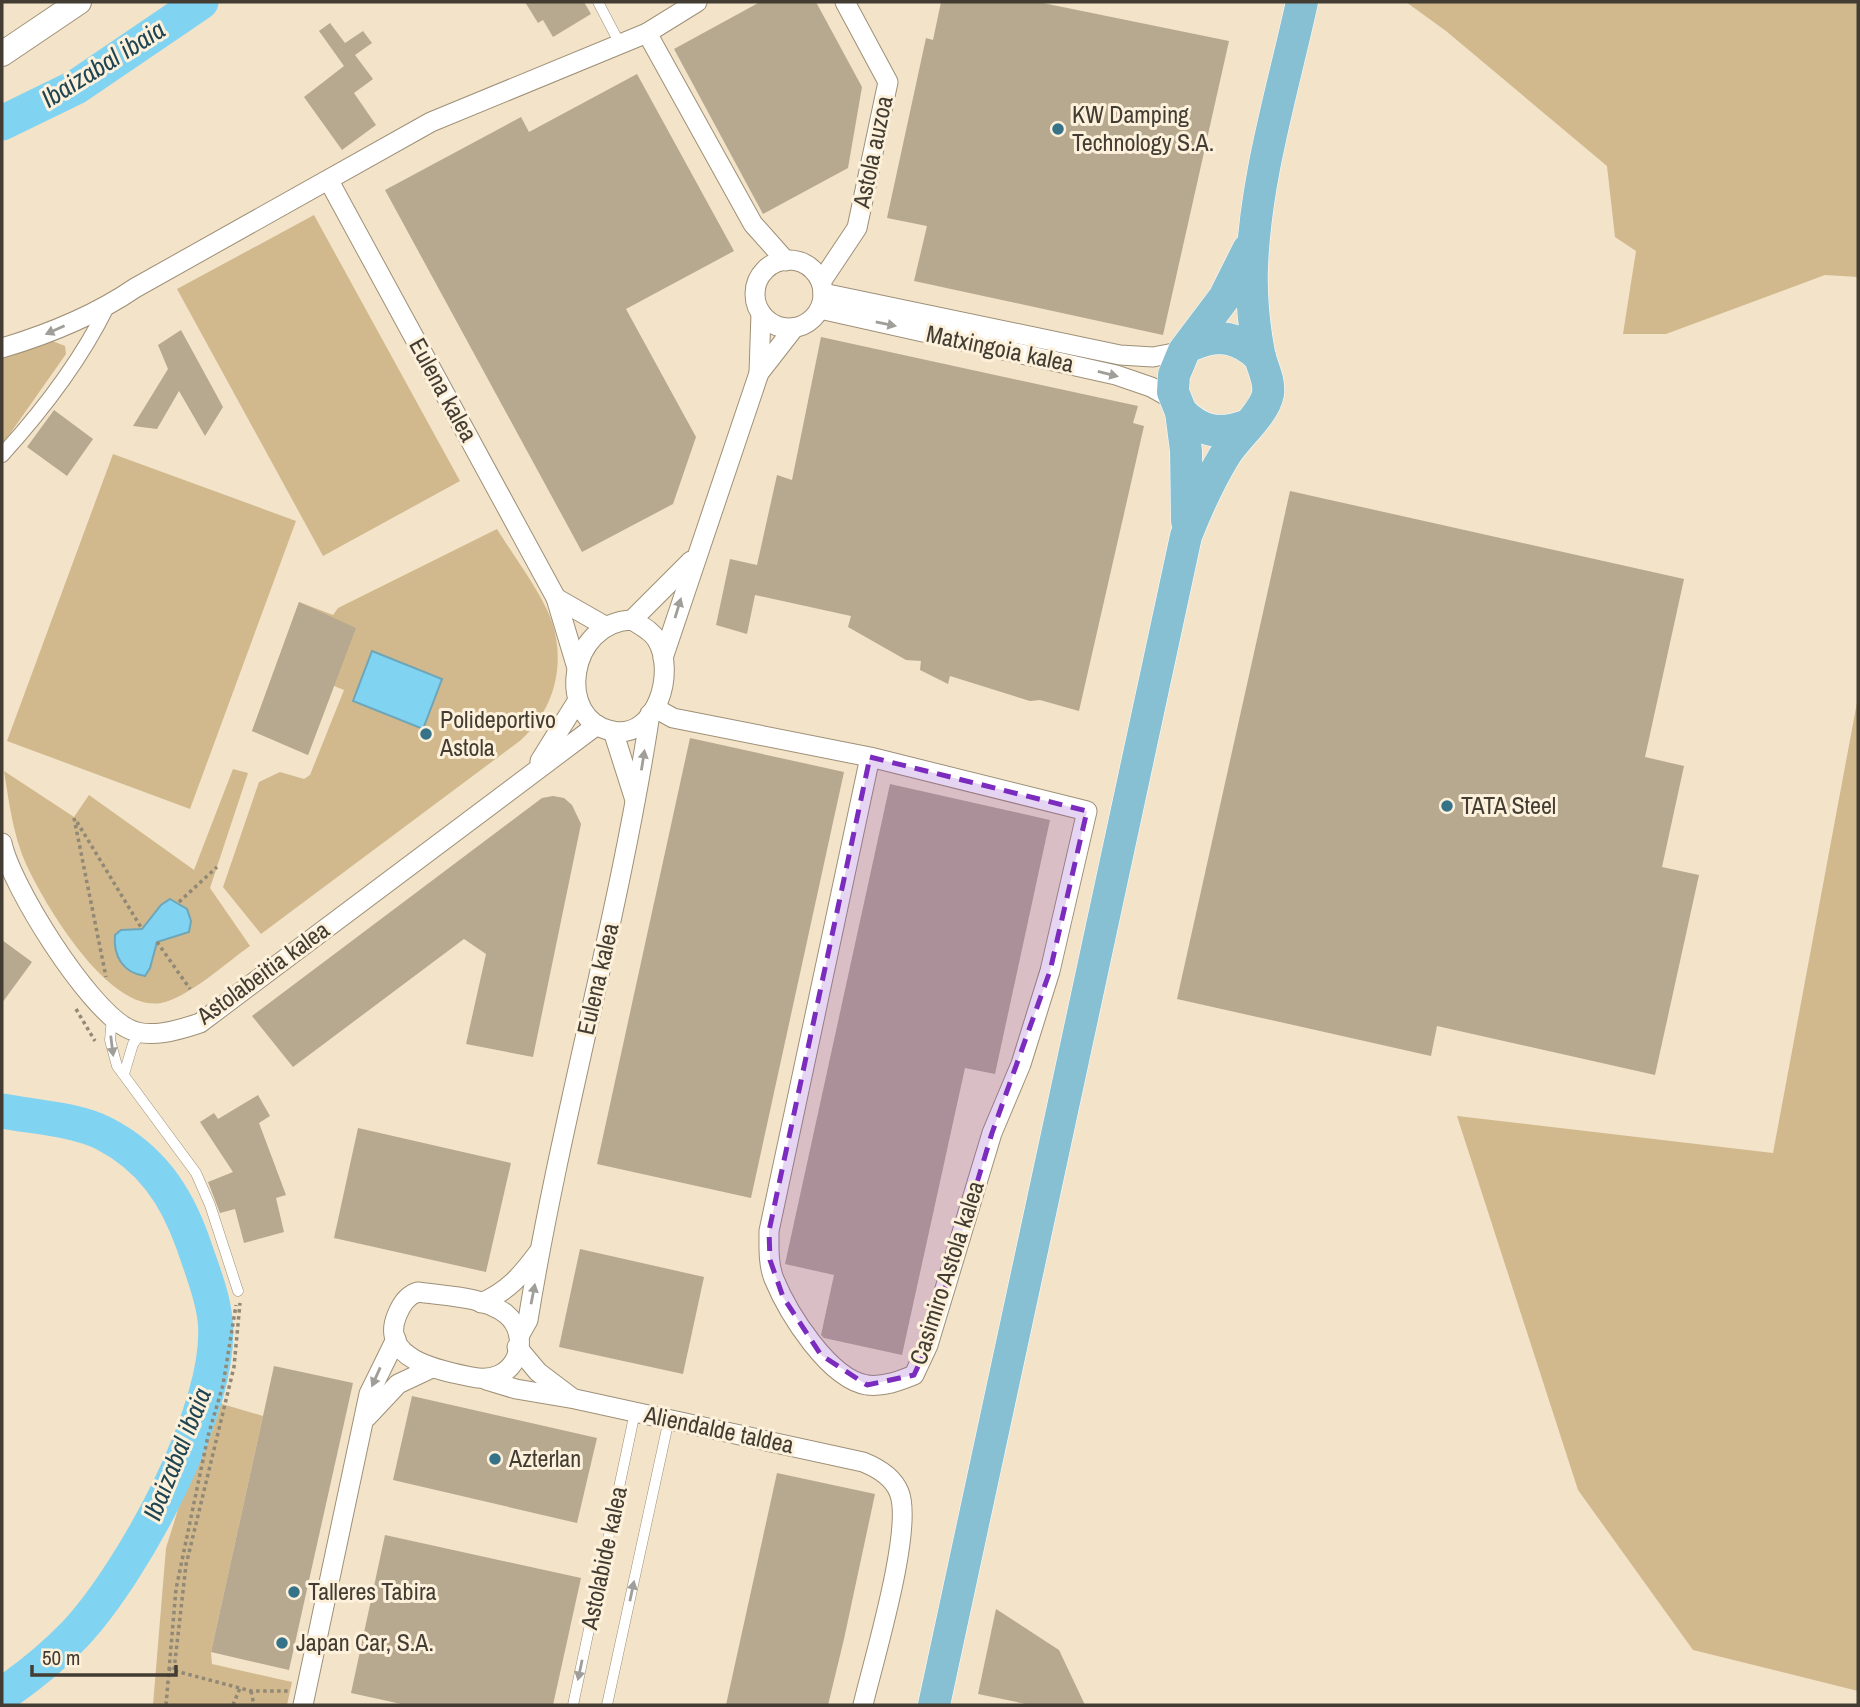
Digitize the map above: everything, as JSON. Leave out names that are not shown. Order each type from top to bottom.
[{"type":"main road","points":[[1186,536],[1211,479],[1245,426],[1259,413],[1268,395],[1268,375],[1260,357],[1252,278],[1253,239],[1269,151],[1302,2]]},
{"type":"main road","points":[[934,1705],[1186,536],[1187,483],[1174,375],[1188,348],[1224,298],[1253,239]]},
{"type":"main road","points":[[1188,348],[1226,337],[1245,343],[1260,357]]},
{"type":"main road","points":[[1178,407],[1206,431],[1226,432],[1245,426]]},
{"type":"street","points":[[2,54],[79,2]]},
{"type":"street","points":[[2,348],[43,336],[107,307],[135,288],[431,122],[648,33],[697,2]]},
{"type":"street","name":"Astola auzoa","points":[[821,295],[857,228],[888,82],[845,2]]},
{"type":"street","points":[[648,33],[753,224],[786,261]]},
{"type":"street","name":"Eulena kalea","points":[[329,181],[556,598],[577,667]]},
{"type":"street","points":[[753,224],[766,270]]},
{"type":"street","name":"Astola auzoa","points":[[807,265],[857,228]]},
{"type":"street","points":[[605,728],[638,726],[653,711],[663,688],[663,658],[694,558],[760,373],[794,328],[813,318],[821,295],[807,265],[786,261],[766,270],[756,290],[761,313],[760,373]]},
{"type":"street","name":"Matxingoia kalea","points":[[821,295],[1120,355],[1153,356],[1188,348]]},
{"type":"street","name":"Matxingoia kalea","points":[[821,295],[1116,375],[1151,387],[1178,407]]},
{"type":"street","points":[[2,456],[34,419],[86,348],[107,307]]},
{"type":"street","points":[[761,313],[775,325],[794,328]]},
{"type":"street","points":[[632,620],[694,558]]},
{"type":"street","points":[[556,598],[605,626]]},
{"type":"street","points":[[636,805],[605,728],[586,715],[578,701],[577,667],[583,649],[605,626],[616,621],[632,620],[649,630],[658,642],[663,658]]},
{"type":"street","points":[[663,688],[678,707],[696,721]]},
{"type":"street","name":"Astolabeitia kalea","points":[[536,768],[578,701]]},
{"type":"street","name":"Eulena kalea","points":[[541,1250],[559,1154],[636,805],[653,711]]},
{"type":"street","name":"Casimiro Astola kalea","points":[[653,711],[673,718],[870,757],[1087,811],[1050,971],[1021,1064],[992,1133],[928,1345],[914,1375],[895,1383],[867,1385],[845,1376],[821,1355],[783,1297],[769,1260],[769,1231],[870,757]]},
{"type":"street","name":"Astolabeitia kalea","points":[[2,843],[5,858],[46,931],[85,989],[128,1029],[167,1034],[200,1023],[536,768],[605,728]]},
{"type":"street","points":[[481,1303],[501,1294],[518,1280],[541,1250]]},
{"type":"street","points":[[486,1380],[507,1372],[512,1366],[518,1341],[528,1320],[541,1250]]},
{"type":"street","name":"Aliendalde taldea","points":[[575,1399],[555,1387],[518,1341],[514,1322],[506,1314],[481,1303],[414,1293],[397,1315],[394,1327],[396,1339],[408,1356],[432,1368],[553,1397],[575,1399],[863,1462],[875,1467],[896,1485],[902,1503],[903,1519],[902,1536],[863,1705]]},
{"type":"street","name":"Aliendalde taldea","points":[[297,1698],[366,1418],[369,1394],[396,1339]]},
{"type":"street","points":[[366,1418],[398,1384],[432,1368]]},
{"type":"lane","points":[[598,2],[620,45]]},
{"type":"lane","points":[[112,1015],[113,1055],[196,1173],[210,1205],[238,1291]]},
{"type":"lane","points":[[124,1074],[133,1044],[142,1031]]},
{"type":"lane","name":"Astolabide kalea","points":[[573,1705],[635,1412]]},
{"type":"lane","name":"Astolabide kalea","points":[[607,1705],[669,1419]]},
{"type":"path","points":[[106,978],[74,818],[142,929]]},
{"type":"path","points":[[179,902],[217,867]]},
{"type":"path","points":[[157,942],[190,989]]},
{"type":"path","points":[[86,1027],[100,1049]]},
{"type":"path","points":[[174,1670],[186,1565],[234,1367],[240,1306],[238,1291]]},
{"type":"path","points":[[166,1705],[168,1669],[186,1534],[208,1436],[223,1385],[236,1304]]},
{"type":"path","points":[[168,1669],[251,1691],[297,1698]]},
{"type":"path","points":[[233,1705],[240,1688]]},
{"type":"path","points":[[251,1691],[254,1705]]},
{"type":"highlighted area","points":[[870,757],[1087,811],[1050,971],[992,1133],[928,1345],[914,1375],[867,1385],[821,1355],[783,1297],[770,1260],[769,1231]]},
{"type":"shaded area","points":[[1406,2],[1858,2],[1858,277],[1825,275],[1666,334],[1623,334],[1636,251],[1615,237],[1607,166],[1446,31]]},
{"type":"shaded area","points":[[314,215],[460,481],[323,556],[177,289]]},
{"type":"shaded area","points":[[50,340],[65,346],[66,354],[2,445],[2,354]]},
{"type":"shaded area","points":[[113,454],[296,521],[190,809],[7,741]]},
{"type":"shaded area","name":"Polideportivo Astola","points":[[497,529],[542,600],[556,638],[557,670],[549,701],[542,715],[521,740],[261,934],[223,887],[259,782],[280,772],[304,779],[310,775],[344,690],[334,686],[308,755],[252,731],[299,602],[333,615],[338,608]]},
{"type":"shaded area","points":[[1858,697],[1858,1691],[1693,1650],[1578,1490],[1457,1116],[1773,1153]]},
{"type":"shaded area","points":[[233,769],[248,773],[210,888],[250,946],[207,979],[172,1000],[161,1003],[141,1001],[120,991],[100,974],[63,928],[48,904],[26,864],[18,842],[4,771],[74,817],[89,795],[194,870]]},
{"type":"shaded area","points":[[212,1401],[263,1416],[211,1652],[212,1664],[292,1682],[287,1705],[153,1705],[166,1548]]},
{"type":"water","points":[[372,651],[442,679],[423,729],[353,701]]},
{"type":"water","points":[[170,899],[187,909],[191,921],[189,932],[157,942],[145,976],[137,974],[121,962],[116,950],[115,935],[121,930],[142,929],[161,905]]},
{"type":"building","points":[[525,2],[584,2],[591,14],[553,37],[543,20],[538,23]]},
{"type":"building","points":[[760,2],[816,2],[862,87],[848,168],[763,214],[674,49]]},
{"type":"building","name":"KW Damping Technology S.A.","points":[[941,2],[1038,2],[1229,41],[1163,335],[914,281],[927,226],[887,218],[926,38],[933,40]]},
{"type":"building","points":[[330,23],[345,43],[363,31],[372,43],[355,55],[373,79],[354,93],[376,125],[342,150],[304,97],[344,66],[319,31]]},
{"type":"building","points":[[637,74],[734,251],[626,309],[696,437],[673,504],[582,552],[385,190],[521,117],[529,132]]},
{"type":"building","points":[[181,330],[223,407],[205,436],[179,391],[157,429],[133,426],[168,369],[158,345]]},
{"type":"building","points":[[821,337],[1138,406],[1133,423],[1144,426],[1079,711],[1040,700],[1030,701],[950,676],[948,684],[920,670],[921,661],[906,660],[848,627],[851,616],[755,595],[747,634],[716,625],[730,559],[757,565],[777,475],[792,480]]},
{"type":"building","points":[[54,410],[93,439],[67,476],[27,447]]},
{"type":"building","name":"TATA Steel","points":[[1290,491],[1684,579],[1645,757],[1684,766],[1662,867],[1699,875],[1655,1075],[1437,1026],[1431,1056],[1177,999]]},
{"type":"building","points":[[299,602],[356,628],[308,755],[252,731]]},
{"type":"building","points":[[690,738],[844,772],[751,1198],[597,1164]]},
{"type":"building","points":[[890,784],[1050,820],[995,1074],[965,1068],[902,1355],[824,1338],[821,1335],[834,1275],[785,1264]]},
{"type":"building","points":[[542,798],[564,798],[572,805],[581,824],[533,1057],[466,1044],[486,954],[464,939],[293,1067],[252,1016]]},
{"type":"building","points":[[2,940],[32,962],[2,1003]]},
{"type":"building","points":[[258,1095],[270,1116],[259,1123],[286,1195],[276,1198],[284,1232],[244,1243],[235,1209],[220,1213],[208,1182],[233,1172],[200,1122],[214,1113],[218,1119]]},
{"type":"building","points":[[358,1128],[511,1163],[486,1272],[334,1238]]},
{"type":"building","points":[[580,1249],[704,1277],[683,1374],[559,1347]]},
{"type":"building","points":[[274,1366],[353,1383],[289,1670],[211,1652]]},
{"type":"building","name":"Azterlan","points":[[412,1396],[597,1438],[577,1523],[393,1480]]},
{"type":"building","points":[[777,1473],[875,1494],[844,1639],[828,1705],[726,1705]]},
{"type":"building","points":[[385,1535],[581,1578],[553,1705],[406,1705],[351,1693]]},
{"type":"building","points":[[996,1609],[1059,1650],[1085,1705],[1031,1705],[978,1694]]},
{"type":"waterway","name":"Ibaizabal ibaia","points":[[2,123],[76,87],[201,2]]},
{"type":"waterway","name":"Ibaizabal ibaia","points":[[2,1111],[94,1129],[136,1154],[149,1166],[179,1209],[206,1280],[215,1319],[214,1355],[206,1396],[171,1485],[147,1530],[123,1571],[75,1634],[58,1651],[2,1695]]},
{"type":"place","name":"KW Damping Technology S.A.","points":[[1058,129]]},
{"type":"place","name":"Polideportivo Astola","points":[[426,734]]},
{"type":"place","name":"TATA Steel","points":[[1447,806]]},
{"type":"place","name":"Azterlan","points":[[495,1459]]},
{"type":"place","name":"Talleres Tabira","points":[[294,1592]]},
{"type":"place","name":"Japan Car, S.A.","points":[[282,1643]]}]
